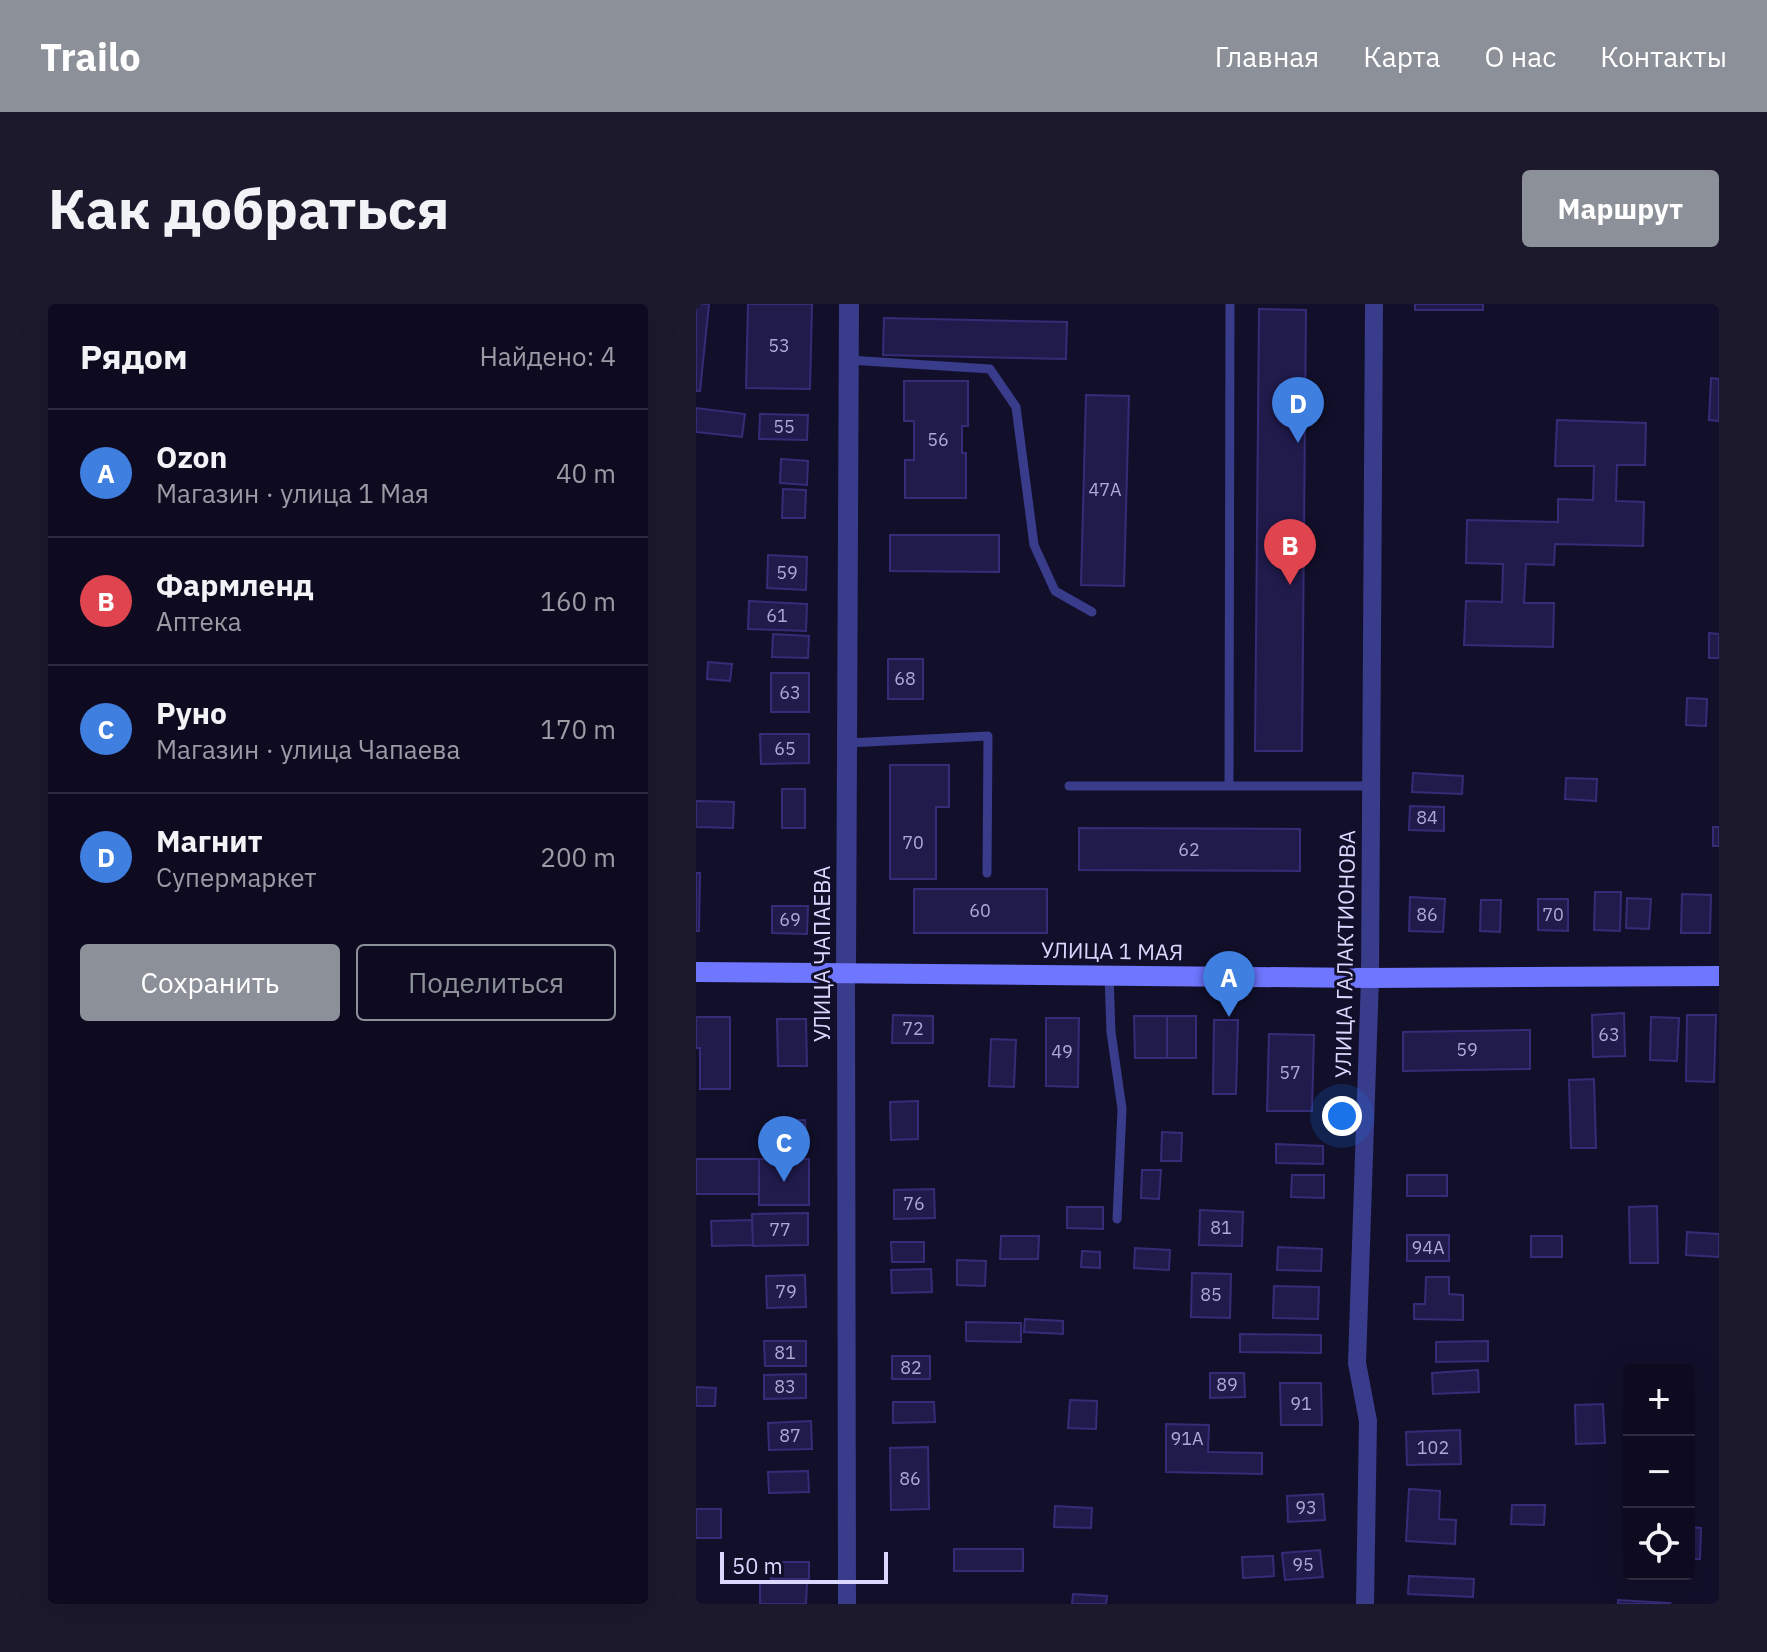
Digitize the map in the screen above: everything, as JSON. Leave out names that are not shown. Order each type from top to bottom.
[{"type":"main road","name":"УЛИЦА 1 МАЯ","points":[[696,972],[1370,978],[1719,976]]},
{"type":"street","name":"УЛИЦА ЧАПАЕВА","points":[[847,1604],[849,304]]},
{"type":"street","name":"УЛИЦА ГАЛАКТИОНОВА","points":[[1365,1604],[1368,1421],[1357,1363],[1370,978],[1374,304]]},
{"type":"lane","points":[[1229,786],[1230,304]]},
{"type":"lane","points":[[849,360],[990,369],[1016,407],[1034,545],[1055,591],[1092,612]]},
{"type":"lane","points":[[847,743],[988,736],[987,873]]},
{"type":"lane","points":[[1069,786],[1371,786]]},
{"type":"lane","points":[[1109,975],[1111,1032],[1122,1109],[1117,1219]]},
{"type":"building","points":[[696,304],[709,304],[700,391],[696,391]]},
{"type":"building","points":[[748,304],[812,304],[810,389],[746,388]]},
{"type":"building","points":[[1415,304],[1483,304],[1483,310],[1415,310]]},
{"type":"building","points":[[1259,309],[1306,310],[1302,751],[1255,751]]},
{"type":"building","points":[[884,318],[1067,322],[1066,359],[883,355]]},
{"type":"building","points":[[1711,378],[1719,379],[1719,421],[1709,420]]},
{"type":"building","points":[[904,381],[968,381],[968,426],[962,426],[962,453],[966,453],[966,498],[905,498],[905,460],[914,460],[914,421],[904,421]]},
{"type":"building","points":[[1086,395],[1129,396],[1124,586],[1081,585]]},
{"type":"building","points":[[696,408],[745,414],[742,437],[696,432]]},
{"type":"building","points":[[760,414],[808,415],[807,440],[759,439]]},
{"type":"building","points":[[1557,420],[1646,423],[1645,465],[1617,465],[1616,501],[1644,502],[1643,546],[1555,544],[1554,565],[1526,564],[1524,603],[1554,603],[1553,647],[1464,645],[1466,601],[1502,602],[1503,564],[1466,563],[1467,520],[1558,522],[1558,499],[1593,500],[1594,466],[1555,466]]},
{"type":"building","points":[[781,459],[808,461],[807,485],[780,483]]},
{"type":"building","points":[[783,489],[806,490],[805,518],[782,518]]},
{"type":"building","points":[[890,535],[999,535],[999,572],[890,571]]},
{"type":"building","points":[[768,555],[807,557],[806,590],[767,588]]},
{"type":"building","points":[[749,601],[807,604],[806,631],[748,629]]},
{"type":"building","points":[[1709,633],[1719,634],[1719,658],[1709,658]]},
{"type":"building","points":[[773,634],[809,636],[808,658],[772,657]]},
{"type":"building","points":[[888,659],[923,659],[923,699],[888,699]]},
{"type":"building","points":[[708,662],[732,664],[730,681],[707,679]]},
{"type":"building","points":[[771,673],[809,673],[809,712],[771,712]]},
{"type":"building","points":[[1687,698],[1707,699],[1706,726],[1686,725]]},
{"type":"building","points":[[760,734],[809,734],[809,763],[761,764]]},
{"type":"building","points":[[890,765],[949,765],[949,807],[936,807],[936,879],[890,879]]},
{"type":"building","points":[[1413,773],[1463,776],[1462,794],[1412,792]]},
{"type":"building","points":[[1566,778],[1597,779],[1596,801],[1565,799]]},
{"type":"building","points":[[782,789],[805,789],[805,828],[782,828]]},
{"type":"building","points":[[696,801],[734,802],[733,828],[696,827]]},
{"type":"building","points":[[1410,806],[1444,807],[1444,831],[1409,830]]},
{"type":"building","points":[[1713,827],[1719,827],[1719,846],[1713,846]]},
{"type":"building","points":[[1079,828],[1300,829],[1300,871],[1079,870]]},
{"type":"building","points":[[696,873],[700,873],[699,931],[696,931]]},
{"type":"building","points":[[914,889],[1047,889],[1047,933],[914,933]]},
{"type":"building","points":[[1595,892],[1621,892],[1620,931],[1594,930]]},
{"type":"building","points":[[1682,894],[1711,895],[1710,933],[1681,933]]},
{"type":"building","points":[[1410,897],[1445,899],[1443,932],[1409,931]]},
{"type":"building","points":[[1627,898],[1651,899],[1649,929],[1626,928]]},
{"type":"building","points":[[1538,899],[1568,899],[1568,931],[1538,930]]},
{"type":"building","points":[[1481,900],[1501,900],[1500,932],[1480,931]]},
{"type":"building","points":[[772,906],[808,906],[807,934],[772,933]]},
{"type":"building","points":[[1624,1013],[1625,1056],[1593,1057],[1592,1015]]},
{"type":"building","points":[[893,1015],[933,1016],[933,1043],[892,1043]]},
{"type":"building","points":[[1687,1015],[1716,1015],[1714,1082],[1686,1081]]},
{"type":"building","points":[[1134,1016],[1167,1016],[1167,1058],[1135,1058]]},
{"type":"building","points":[[1167,1016],[1196,1016],[1196,1058],[1167,1058]]},
{"type":"building","points":[[696,1017],[730,1017],[730,1089],[700,1089]]},
{"type":"building","points":[[1651,1017],[1679,1018],[1677,1061],[1650,1060]]},
{"type":"building","points":[[1046,1018],[1079,1018],[1078,1087],[1046,1086]]},
{"type":"building","points":[[777,1019],[806,1019],[807,1066],[778,1066]]},
{"type":"building","points":[[1214,1020],[1238,1020],[1236,1094],[1213,1094]]},
{"type":"building","points":[[1530,1030],[1530,1069],[1403,1071],[1403,1032]]},
{"type":"building","points":[[1269,1034],[1314,1035],[1312,1111],[1267,1111]]},
{"type":"building","points":[[991,1039],[1016,1040],[1014,1087],[989,1086]]},
{"type":"building","points":[[1594,1079],[1596,1148],[1571,1148],[1569,1080]]},
{"type":"building","points":[[918,1101],[918,1139],[891,1140],[890,1102]]},
{"type":"building","points":[[805,1120],[807,1145],[776,1146],[775,1121]]},
{"type":"building","points":[[1162,1132],[1182,1133],[1181,1161],[1161,1161]]},
{"type":"building","points":[[1276,1144],[1323,1146],[1323,1164],[1276,1163]]},
{"type":"building","points":[[696,1159],[759,1159],[759,1194],[696,1194]]},
{"type":"building","points":[[759,1159],[809,1159],[809,1205],[759,1205]]},
{"type":"building","points":[[1142,1170],[1161,1170],[1159,1199],[1141,1198]]},
{"type":"building","points":[[1292,1175],[1324,1175],[1324,1198],[1291,1197]]},
{"type":"building","points":[[1407,1175],[1447,1175],[1447,1196],[1407,1196]]},
{"type":"building","points":[[934,1189],[935,1218],[894,1219],[894,1190]]},
{"type":"building","points":[[1657,1206],[1658,1263],[1630,1263],[1629,1207]]},
{"type":"building","points":[[1067,1207],[1103,1207],[1103,1229],[1067,1228]]},
{"type":"building","points":[[1200,1210],[1243,1212],[1242,1246],[1199,1245]]},
{"type":"building","points":[[808,1213],[808,1245],[753,1246],[752,1214]]},
{"type":"building","points":[[752,1220],[753,1245],[712,1246],[711,1221]]},
{"type":"building","points":[[1687,1232],[1719,1234],[1719,1257],[1686,1255]]},
{"type":"building","points":[[1407,1235],[1449,1235],[1449,1261],[1407,1261]]},
{"type":"building","points":[[1001,1236],[1039,1236],[1038,1259],[1000,1259]]},
{"type":"building","points":[[1531,1236],[1562,1236],[1562,1257],[1531,1257]]},
{"type":"building","points":[[891,1242],[924,1242],[924,1262],[892,1262]]},
{"type":"building","points":[[1278,1247],[1322,1249],[1321,1271],[1277,1270]]},
{"type":"building","points":[[1135,1248],[1170,1250],[1169,1270],[1134,1268]]},
{"type":"building","points":[[1082,1251],[1100,1252],[1100,1268],[1081,1267]]},
{"type":"building","points":[[957,1260],[986,1261],[985,1286],[957,1285]]},
{"type":"building","points":[[931,1269],[932,1292],[892,1293],[891,1270]]},
{"type":"building","points":[[1192,1273],[1231,1274],[1230,1318],[1191,1317]]},
{"type":"building","points":[[805,1275],[806,1307],[767,1308],[766,1276]]},
{"type":"building","points":[[1426,1277],[1449,1277],[1449,1294],[1463,1295],[1463,1320],[1414,1319],[1414,1304],[1425,1304]]},
{"type":"building","points":[[1274,1286],[1319,1287],[1318,1319],[1273,1318]]},
{"type":"building","points":[[1025,1319],[1063,1321],[1063,1334],[1024,1332]]},
{"type":"building","points":[[966,1322],[1021,1323],[1021,1342],[966,1341]]},
{"type":"building","points":[[1240,1334],[1321,1335],[1321,1353],[1240,1352]]},
{"type":"building","points":[[764,1341],[806,1341],[806,1366],[765,1366]]},
{"type":"building","points":[[1488,1341],[1488,1361],[1436,1362],[1436,1342]]},
{"type":"building","points":[[892,1356],[930,1356],[930,1379],[892,1379]]},
{"type":"building","points":[[1478,1370],[1479,1392],[1433,1394],[1432,1373]]},
{"type":"building","points":[[1210,1373],[1244,1373],[1245,1397],[1210,1398]]},
{"type":"building","points":[[806,1374],[806,1398],[764,1399],[764,1375]]},
{"type":"building","points":[[1280,1383],[1321,1383],[1322,1425],[1281,1425]]},
{"type":"building","points":[[696,1387],[716,1388],[715,1406],[696,1406]]},
{"type":"building","points":[[1070,1400],[1097,1401],[1096,1429],[1068,1428]]},
{"type":"building","points":[[893,1402],[934,1402],[935,1422],[893,1423]]},
{"type":"building","points":[[1603,1404],[1605,1443],[1576,1444],[1575,1405]]},
{"type":"building","points":[[811,1421],[812,1449],[769,1450],[768,1423]]},
{"type":"building","points":[[1166,1424],[1209,1425],[1208,1452],[1262,1453],[1262,1474],[1166,1472]]},
{"type":"building","points":[[1460,1430],[1461,1464],[1407,1465],[1406,1432]]},
{"type":"building","points":[[928,1447],[929,1509],[891,1510],[890,1448]]},
{"type":"building","points":[[808,1471],[809,1492],[769,1493],[768,1472]]},
{"type":"building","points":[[1409,1489],[1440,1491],[1439,1519],[1456,1520],[1455,1544],[1406,1541]]},
{"type":"building","points":[[1323,1494],[1325,1520],[1288,1522],[1287,1496]]},
{"type":"building","points":[[1512,1505],[1545,1505],[1544,1525],[1511,1524]]},
{"type":"building","points":[[1055,1506],[1092,1508],[1091,1528],[1054,1527]]},
{"type":"building","points":[[696,1509],[721,1509],[721,1538],[696,1538]]},
{"type":"building","points":[[1695,1528],[1701,1528],[1700,1559],[1695,1559]]},
{"type":"building","points":[[954,1549],[1023,1549],[1023,1571],[954,1571]]},
{"type":"building","points":[[1320,1550],[1323,1577],[1285,1580],[1282,1553]]},
{"type":"building","points":[[1273,1556],[1274,1576],[1243,1578],[1242,1557]]},
{"type":"building","points":[[771,1562],[809,1562],[809,1579],[771,1579]]},
{"type":"building","points":[[1409,1576],[1474,1579],[1473,1597],[1408,1594]]},
{"type":"building","points":[[760,1583],[807,1583],[806,1604],[760,1604]]},
{"type":"building","points":[[1073,1594],[1107,1596],[1106,1604],[1072,1604]]},
{"type":"building","points":[[1618,1600],[1670,1603],[1618,1604]]},
{"type":"place","name":"Магнит","points":[[1298,443]]},
{"type":"place","name":"Фармленд","points":[[1290,585]]},
{"type":"place","name":"Ozon","points":[[1229,1017]]},
{"type":"place","name":"Руно","points":[[784,1182]]}]
